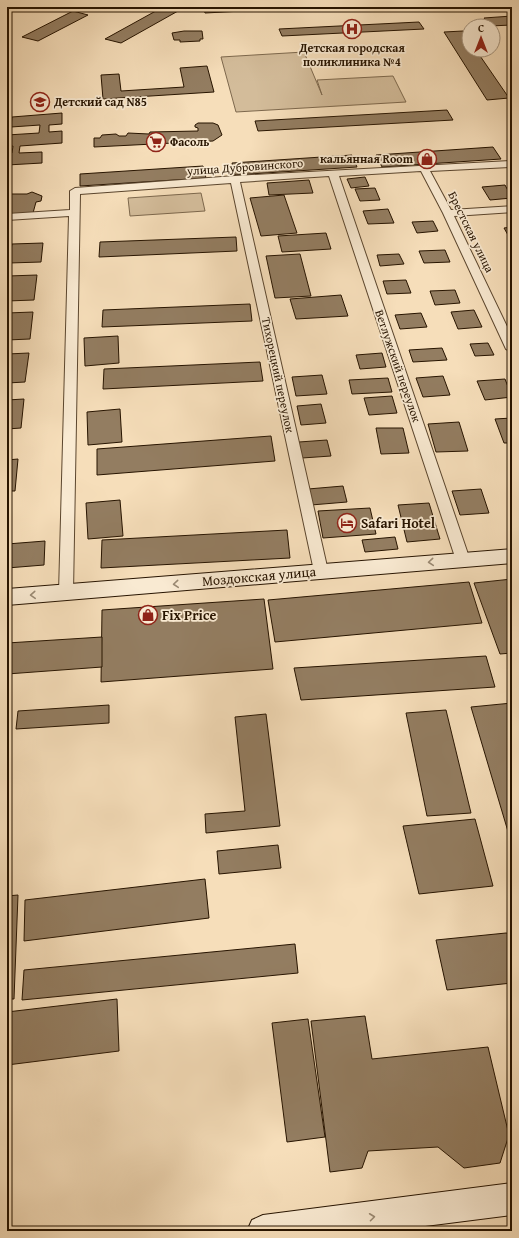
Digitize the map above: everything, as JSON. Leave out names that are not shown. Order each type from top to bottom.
[{"type":"main road","name":"Моздокская улица","points":[[7,597],[512,556]]},
{"type":"main road","points":[[264,1231],[512,1199]]},
{"type":"street","name":"улица Дубровинского","points":[[75,213],[75,191],[235,179],[333,173],[425,170],[512,164]]},
{"type":"street","name":"Брестская улица","points":[[425,170],[448,213],[512,349]]},
{"type":"street","name":"Ветлужский переулок","points":[[333,173],[463,560]]},
{"type":"street","name":"Тихорецкий переулок","points":[[235,179],[321,571]]},
{"type":"street","points":[[448,213],[512,209]]},
{"type":"street","points":[[7,217],[75,213],[66,593]]},
{"type":"shaded area","points":[[304,52],[322,95],[317,80],[393,76],[406,102],[236,112],[221,57]]},
{"type":"shaded area","points":[[201,193],[205,211],[130,216],[128,198]]},
{"type":"building","points":[[163,7],[178,11],[121,43],[105,39]]},
{"type":"building","points":[[203,7],[299,7],[299,8],[205,13]]},
{"type":"building","points":[[73,11],[88,15],[38,41],[22,37]]},
{"type":"building","points":[[512,16],[512,25],[501,26],[501,18],[484,18]]},
{"type":"building","name":"Детская городская поликлиника №4","points":[[419,22],[424,29],[282,36],[279,29]]},
{"type":"building","points":[[202,31],[203,39],[200,39],[200,41],[180,42],[180,40],[174,40],[172,33]]},
{"type":"building","points":[[461,31],[461,58],[482,58],[509,98],[487,100],[444,32]]},
{"type":"building","points":[[207,66],[214,92],[103,99],[101,75],[119,74],[121,91],[184,87],[180,68]]},
{"type":"building","points":[[447,110],[453,120],[258,131],[255,121]]},
{"type":"building","points":[[62,113],[62,124],[49,125],[49,132],[62,131],[62,143],[20,146],[19,153],[42,152],[42,163],[7,165],[7,154],[12,153],[13,146],[7,147],[7,135],[39,133],[40,125],[11,127],[12,117]]},
{"type":"building","points":[[198,123],[213,123],[218,125],[222,135],[213,141],[94,147],[94,138],[100,138],[102,135],[116,134],[119,136],[126,136],[128,133],[149,134],[150,132],[198,131],[198,128],[195,127],[195,125]]},
{"type":"building","points":[[493,147],[501,159],[382,167],[376,155]]},
{"type":"building","points":[[352,155],[357,167],[235,175],[232,163]]},
{"type":"building","points":[[203,166],[206,178],[80,186],[80,174]]},
{"type":"building","points":[[365,177],[369,186],[351,188],[347,179]]},
{"type":"building","points":[[309,180],[313,193],[269,195],[267,183]]},
{"type":"building","points":[[505,185],[512,198],[490,200],[482,187]]},
{"type":"building","points":[[375,188],[380,200],[360,201],[355,189]]},
{"type":"building","points":[[32,192],[42,196],[41,201],[36,202],[33,213],[7,214],[7,194],[27,194]]},
{"type":"building","points":[[284,195],[297,233],[261,236],[250,198]]},
{"type":"building","points":[[388,209],[394,223],[368,224],[363,211]]},
{"type":"building","points":[[433,221],[438,231],[417,233],[412,222]]},
{"type":"building","points":[[512,227],[512,242],[504,228]]},
{"type":"building","points":[[326,233],[331,249],[282,252],[278,236]]},
{"type":"building","points":[[236,237],[237,251],[99,257],[100,242]]},
{"type":"building","points":[[43,243],[41,262],[9,263],[12,244]]},
{"type":"building","points":[[445,250],[450,262],[424,263],[419,251]]},
{"type":"building","points":[[300,254],[311,296],[275,298],[266,256]]},
{"type":"building","points":[[399,254],[404,264],[380,266],[377,255]]},
{"type":"building","points":[[37,275],[34,300],[7,301],[8,276]]},
{"type":"building","points":[[406,280],[411,293],[387,294],[383,281]]},
{"type":"building","points":[[455,290],[460,303],[435,305],[430,291]]},
{"type":"building","points":[[341,295],[348,316],[296,319],[290,299]]},
{"type":"building","points":[[250,304],[252,321],[102,327],[103,310]]},
{"type":"building","points":[[474,310],[482,327],[458,329],[451,312]]},
{"type":"building","points":[[33,312],[30,339],[7,340],[7,313]]},
{"type":"building","points":[[421,313],[427,327],[400,329],[395,315]]},
{"type":"building","points":[[118,336],[119,363],[85,366],[84,338]]},
{"type":"building","points":[[488,343],[494,355],[475,356],[470,344]]},
{"type":"building","points":[[442,348],[447,360],[413,362],[409,350]]},
{"type":"building","points":[[29,353],[25,382],[7,383],[7,354]]},
{"type":"building","points":[[382,353],[386,367],[360,369],[356,355]]},
{"type":"building","points":[[260,362],[263,381],[103,389],[104,369]]},
{"type":"building","points":[[322,375],[327,394],[296,396],[292,377]]},
{"type":"building","points":[[443,376],[450,395],[423,397],[416,378]]},
{"type":"building","points":[[388,378],[392,392],[352,394],[349,380]]},
{"type":"building","points":[[505,379],[512,397],[485,400],[477,381]]},
{"type":"building","points":[[392,396],[397,413],[369,415],[364,398]]},
{"type":"building","points":[[24,399],[21,428],[7,429],[7,400]]},
{"type":"building","points":[[321,404],[326,423],[301,425],[297,406]]},
{"type":"building","points":[[120,409],[122,442],[88,445],[87,412]]},
{"type":"building","points":[[512,418],[512,443],[504,443],[495,419]]},
{"type":"building","points":[[459,422],[468,451],[436,452],[428,424]]},
{"type":"building","points":[[376,428],[403,428],[409,453],[381,454]]},
{"type":"building","points":[[271,436],[275,461],[97,475],[97,449]]},
{"type":"building","points":[[327,440],[331,456],[302,458],[299,442]]},
{"type":"building","points":[[18,459],[15,491],[7,491],[7,460]]},
{"type":"building","points":[[343,486],[347,502],[311,505],[308,489]]},
{"type":"building","points":[[481,489],[489,513],[460,515],[452,491]]},
{"type":"building","points":[[120,500],[123,536],[88,539],[86,503]]},
{"type":"building","points":[[429,503],[440,539],[407,542],[398,505]]},
{"type":"building","name":"Safari Hotel","points":[[370,508],[376,534],[323,538],[318,511]]},
{"type":"building","points":[[287,530],[290,558],[101,568],[102,540]]},
{"type":"building","points":[[395,537],[398,549],[365,552],[362,540]]},
{"type":"building","points":[[45,541],[44,565],[7,568],[7,544]]},
{"type":"building","points":[[512,579],[512,653],[500,654],[474,583]]},
{"type":"building","points":[[469,582],[482,623],[275,642],[268,600]]},
{"type":"building","points":[[264,599],[273,669],[101,682],[102,610]]},
{"type":"building","points":[[102,637],[102,667],[7,674],[7,643]]},
{"type":"building","points":[[486,656],[495,687],[301,700],[294,668]]},
{"type":"building","points":[[512,703],[512,845],[471,707]]},
{"type":"building","points":[[109,705],[109,723],[16,729],[18,711]]},
{"type":"building","points":[[446,710],[471,813],[427,816],[406,713]]},
{"type":"building","points":[[266,714],[280,826],[206,833],[205,814],[245,811],[235,717]]},
{"type":"building","points":[[475,819],[493,886],[419,894],[403,826]]},
{"type":"building","points":[[278,845],[281,868],[219,874],[217,851]]},
{"type":"building","points":[[205,879],[209,918],[24,941],[25,900]]},
{"type":"building","points":[[18,895],[14,999],[7,999],[7,896]]},
{"type":"building","points":[[506,933],[512,934],[512,983],[447,990],[436,940]]},
{"type":"building","points":[[295,944],[298,973],[22,1000],[24,970]]},
{"type":"building","points":[[117,999],[119,1051],[7,1065],[7,1012]]},
{"type":"building","points":[[365,1016],[372,1059],[488,1047],[509,1135],[500,1163],[464,1168],[438,1147],[368,1151],[362,1168],[330,1172],[311,1021]]},
{"type":"building","points":[[308,1019],[325,1137],[287,1142],[272,1023]]},
{"type":"place","name":"Детская городская поликлиника №4","points":[[352,29]]},
{"type":"place","name":"Детский сад N85","points":[[40,102]]},
{"type":"place","name":"Фасоль","points":[[156,142]]},
{"type":"place","name":"кальянная Room","points":[[427,159]]},
{"type":"place","name":"Safari Hotel","points":[[347,523]]},
{"type":"place","name":"Fix Price","points":[[148,615]]}]
